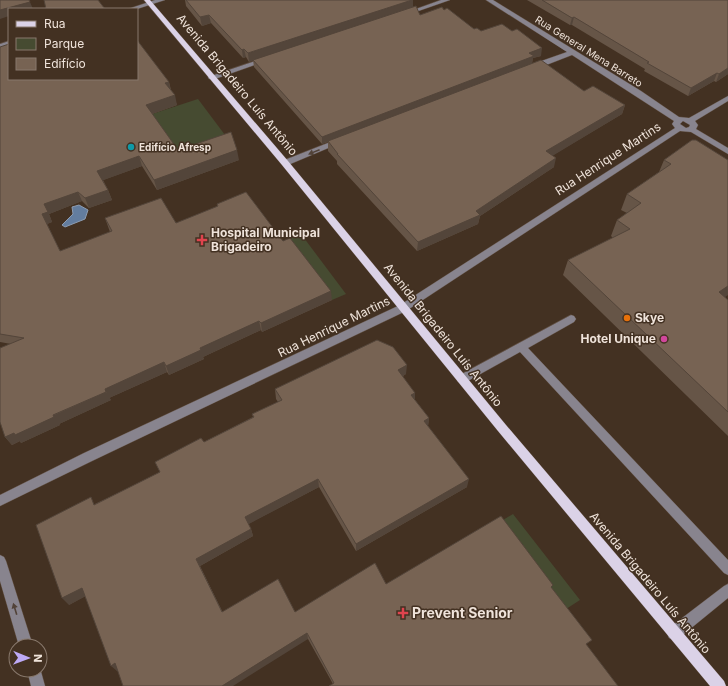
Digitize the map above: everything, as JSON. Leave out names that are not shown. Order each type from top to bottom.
[{"type":"main road","name":"Avenida Brigadeiro Luís Antônio","points":[[149,2],[285,163],[403,308],[719,686]]},
{"type":"street","points":[[134,8],[149,2],[162,0]]},
{"type":"street","points":[[394,17],[447,0]]},
{"type":"street","name":"Rua General Mena Barreto","points":[[489,0],[638,93],[679,124]]},
{"type":"street","points":[[528,69],[572,52]]},
{"type":"street","points":[[212,77],[273,57]]},
{"type":"street","points":[[691,125],[728,98]]},
{"type":"street","points":[[679,124],[691,125],[728,151]]},
{"type":"street","name":"Rua Henrique Martins","points":[[0,501],[88,457],[403,308],[679,124]]},
{"type":"street","points":[[285,163],[351,137]]},
{"type":"street","points":[[462,379],[571,319]]},
{"type":"street","points":[[521,347],[728,569]]},
{"type":"street","points":[[0,560],[24,638]]},
{"type":"street","points":[[674,633],[728,590]]},
{"type":"green space","points":[[198,99],[231,143],[181,160],[149,115]]},
{"type":"green space","points":[[301,234],[346,294],[332,300],[274,245]]},
{"type":"green space","points":[[513,514],[580,600],[563,611],[498,523]]},
{"type":"water","points":[[79,205],[88,210],[85,219],[65,227],[62,225],[73,214],[72,207]]},
{"type":"building","points":[[0,0],[29,0],[30,2],[0,10]]},
{"type":"building","points":[[44,0],[98,0],[104,8],[46,8]]},
{"type":"building","points":[[186,0],[412,0],[248,53],[244,49],[242,50],[209,15],[200,17]]},
{"type":"building","points":[[542,0],[728,0],[728,68],[691,88],[647,63],[649,62],[574,17],[572,18]]},
{"type":"building","points":[[416,6],[420,15],[442,7],[444,10],[447,8],[474,29],[477,28],[481,31],[502,24],[512,31],[517,29],[542,48],[529,53],[534,56],[322,137],[253,60]]},
{"type":"building","points":[[138,41],[169,82],[165,83],[175,95],[146,105],[178,150],[231,132],[237,150],[154,180],[139,156],[97,171],[108,190],[85,198],[78,192],[44,204],[48,212],[42,214],[60,251],[112,231],[105,218],[161,198],[176,223],[218,206],[217,204],[246,192],[283,241],[290,238],[331,291],[261,323],[259,321],[200,348],[201,350],[166,366],[164,362],[105,389],[106,392],[53,415],[54,417],[15,435],[14,433],[5,437],[0,422],[0,348],[24,338],[0,334],[0,47],[8,44],[8,80],[138,80]]},
{"type":"building","points":[[541,60],[584,91],[593,86],[625,105],[546,151],[556,158],[476,211],[480,215],[418,242],[337,154],[328,141]]},
{"type":"building","points":[[692,140],[696,140],[728,160],[728,286],[719,292],[728,300],[728,412],[568,260],[630,229],[617,220],[641,203],[627,194],[671,164],[664,160]]},
{"type":"building","points":[[377,340],[393,347],[407,365],[398,370],[415,393],[411,395],[429,418],[424,421],[469,479],[356,544],[318,479],[245,517],[251,529],[196,559],[222,612],[278,579],[295,612],[375,563],[386,584],[501,516],[553,585],[551,587],[592,640],[586,644],[618,686],[329,686],[334,683],[307,633],[222,686],[123,686],[115,663],[111,666],[82,588],[62,598],[36,525],[91,497],[94,505],[160,472],[155,462],[201,438],[204,442],[254,417],[252,414],[282,400],[275,389]]},
{"type":"place","name":"Edifício Afresp","points":[[131,147]]},
{"type":"place","name":"Hospital Municipal Brigadeiro","points":[[202,240]]},
{"type":"place","name":"Skye","points":[[627,318]]},
{"type":"place","name":"Hotel Unique","points":[[664,339]]},
{"type":"place","name":"Prevent Senior","points":[[403,613]]}]
